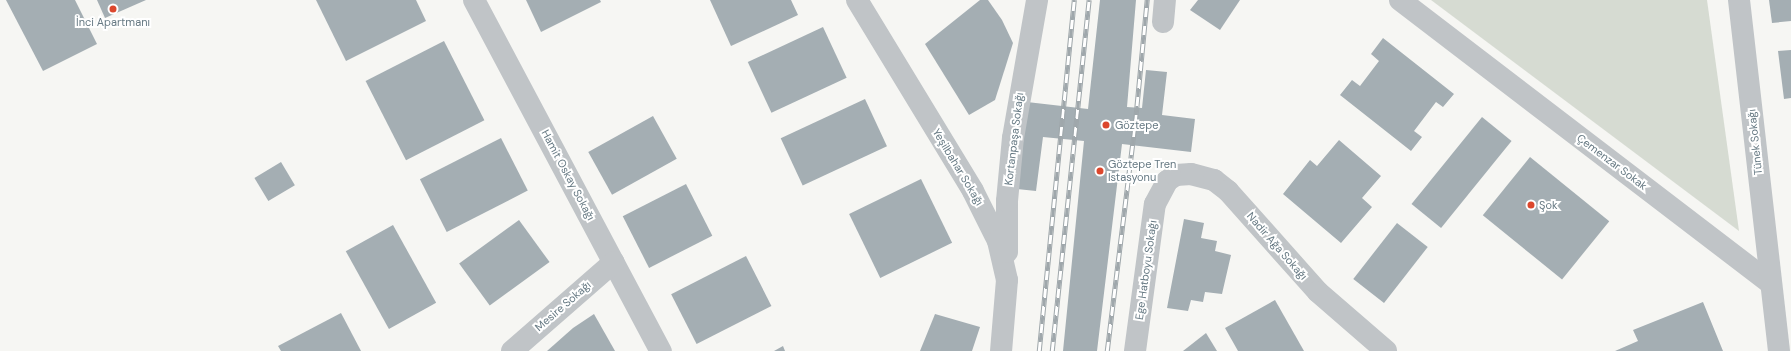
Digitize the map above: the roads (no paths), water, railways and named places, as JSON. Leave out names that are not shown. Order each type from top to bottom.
[{"type":"street","name":"Hamit Oskay Sokağı","points":[[474,0],[661,351]]},
{"type":"street","name":"Yeşilbahar Sokağı","points":[[857,0],[981,205],[998,241],[1007,280],[1001,351]]},
{"type":"street","name":"Kortanpaşa Sokağı","points":[[1007,280],[1007,201],[1012,138],[1037,0]]},
{"type":"street","points":[[1163,22],[1166,0]]},
{"type":"street","name":"Çemenzar Sokak","points":[[1400,0],[1770,283]]},
{"type":"street","name":"Tünek Sokağı","points":[[1739,0],[1770,283]]},
{"type":"street","name":"Nadir Ağa Sokağı","points":[[1160,190],[1170,179],[1181,174],[1204,176],[1223,186],[1318,292],[1386,351]]},
{"type":"street","name":"Ege Hatboyu Sokağı","points":[[1135,351],[1155,204],[1160,190]]},
{"type":"street","name":"Mesire Sokağı","points":[[512,351],[614,262]]},
{"type":"street","points":[[1770,283],[1779,351]]},
{"type":"railway","points":[[1039,351],[1074,0]]},
{"type":"railway","points":[[1052,351],[1089,0]]},
{"type":"railway","points":[[1107,351],[1135,124],[1147,0]]},
{"type":"place","name":"İnci Apartmanı","points":[[113,9]]},
{"type":"place","name":"Göztepe","points":[[1106,125]]},
{"type":"place","name":"Göztepe Tren Istasyonu","points":[[1100,171]]},
{"type":"place","name":"Şok","points":[[1531,205]]}]
